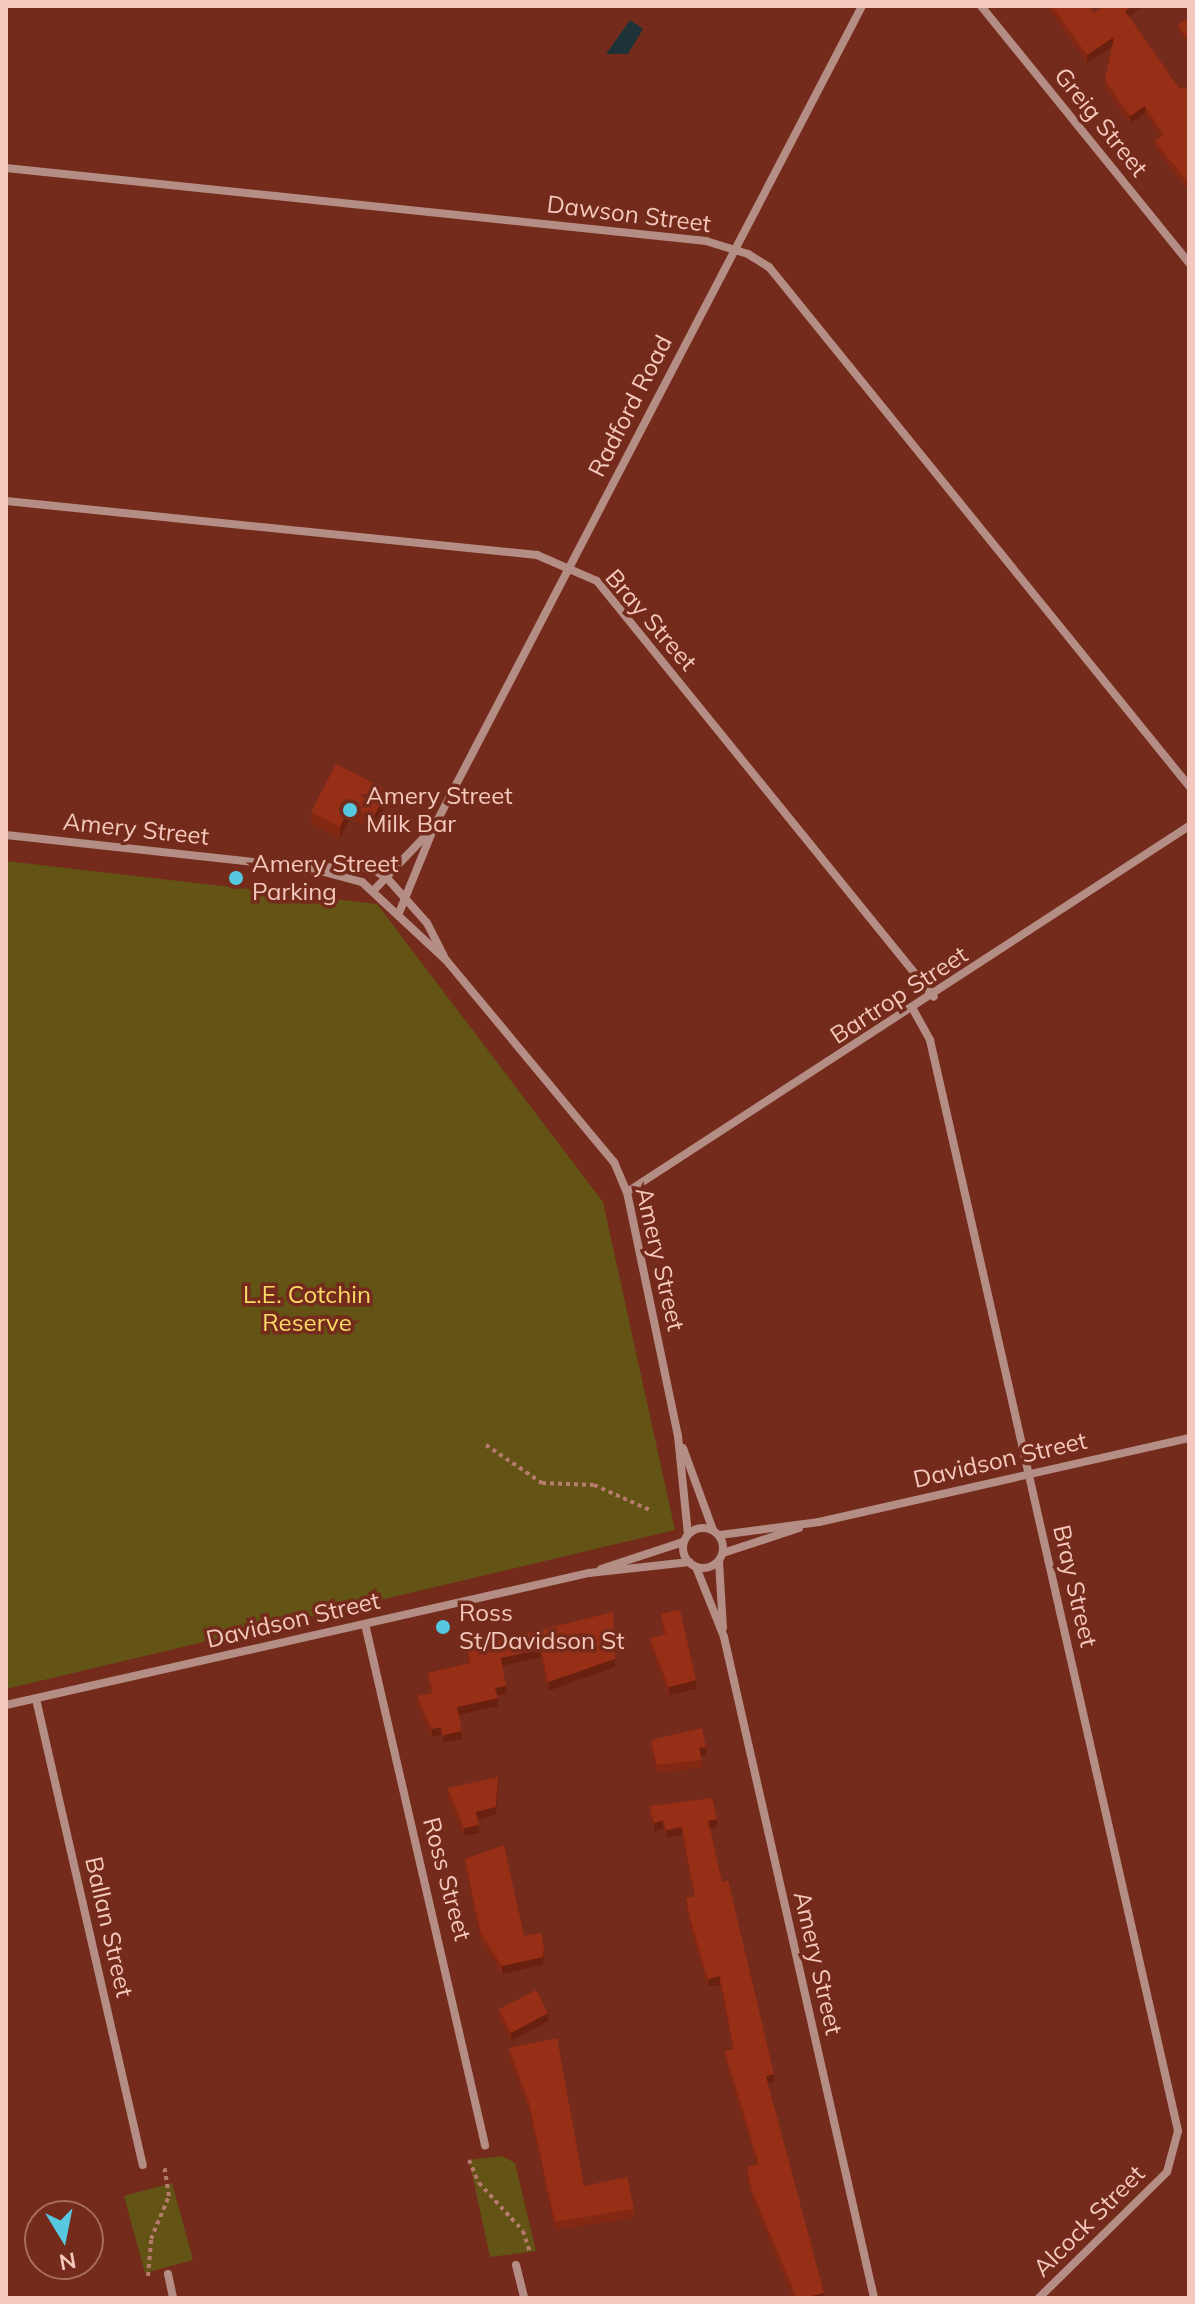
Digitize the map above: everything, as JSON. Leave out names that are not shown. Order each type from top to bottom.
[{"type":"street","name":"Radford Road","points":[[399,913],[408,898],[435,825],[732,250],[862,6]]},
{"type":"street","name":"Greig Street","points":[[981,6],[1189,263]]},
{"type":"street","name":"Dawson Street","points":[[6,168],[706,241],[769,267],[1189,786]]},
{"type":"street","name":"Bray Street","points":[[6,501],[537,555],[597,581],[934,997]]},
{"type":"street","name":"Radford Road","points":[[375,889],[435,825]]},
{"type":"street","name":"Bartrop Street","points":[[627,1192],[914,1011],[1189,826]]},
{"type":"street","name":"Amery Street","points":[[6,835],[309,868],[375,889],[446,960],[614,1162],[627,1192],[678,1436],[686,1538],[692,1564],[724,1637]]},
{"type":"street","name":"Amery Street","points":[[309,868],[338,863],[387,878],[408,898],[446,960]]},
{"type":"street","name":"Bray Street","points":[[914,1011],[930,1040],[1178,2131],[1167,2172]]},
{"type":"street","name":"Amery Street","points":[[678,1436],[716,1532],[721,1557],[724,1637],[874,2298]]},
{"type":"street","name":"Davidson Street","points":[[589,1573],[692,1564],[721,1557],[819,1522],[1189,1438]]},
{"type":"street","name":"Davidson Street","points":[[6,1705],[589,1573],[686,1538],[819,1522]]},
{"type":"street","name":"Ross Street","points":[[365,1624],[485,2145]]},
{"type":"street","name":"Ballan Street","points":[[36,1699],[143,2165]]},
{"type":"street","name":"Alcock Street","points":[[1039,2298],[1167,2172]]},
{"type":"street","points":[[516,2265],[524,2298]]},
{"type":"street","points":[[168,2274],[173,2298]]},
{"type":"path","points":[[486,1445],[542,1483],[594,1485],[652,1511]]},
{"type":"path","points":[[469,2160],[479,2183],[523,2231],[530,2253]]},
{"type":"path","points":[[148,2276],[151,2239],[169,2196],[164,2165]]},
{"type":"green space","name":"L.E. Cotchin Reserve","points":[[6,861],[377,904],[603,1202],[675,1530],[6,1689]]},
{"type":"green space","points":[[502,2156],[515,2163],[536,2251],[490,2257],[469,2160]]},
{"type":"green space","points":[[172,2183],[193,2260],[145,2273],[124,2196]]},
{"type":"water","points":[[630,20],[643,29],[628,54],[606,54]]},
{"type":"building","points":[[1052,6],[1089,6],[1094,13],[1104,6],[1133,6],[1125,11],[1179,88],[1189,87],[1189,184],[1155,141],[1164,135],[1145,106],[1130,116],[1105,80],[1114,37],[1087,55]]},
{"type":"building","points":[[1189,17],[1189,41],[1178,25]]},
{"type":"building","name":"Amery Street Milk Bar","points":[[336,764],[387,790],[373,818],[350,806],[340,827],[311,812]]},
{"type":"building","points":[[680,1610],[696,1680],[669,1687],[650,1638],[666,1634],[661,1614]]},
{"type":"building","points":[[613,1612],[615,1659],[548,1682],[541,1649],[501,1658],[506,1686],[495,1688],[498,1698],[457,1707],[462,1731],[443,1735],[441,1727],[432,1729],[417,1696],[433,1693],[428,1673],[471,1663],[466,1641],[497,1641]]},
{"type":"building","points":[[702,1728],[706,1747],[699,1748],[702,1760],[657,1765],[651,1740]]},
{"type":"building","points":[[498,1777],[496,1807],[476,1812],[479,1825],[464,1828],[448,1788]]},
{"type":"building","points":[[712,1798],[717,1819],[708,1821],[722,1882],[728,1880],[774,2074],[766,2076],[824,2293],[802,2298],[797,2298],[752,2190],[747,2167],[759,2164],[725,2051],[734,2049],[720,1976],[708,1979],[692,1925],[686,1898],[695,1896],[682,1827],[666,1830],[663,1820],[654,1823],[650,1806]]},
{"type":"building","points":[[504,1845],[524,1936],[541,1933],[544,1947],[543,1957],[502,1966],[481,1933],[465,1859]]},
{"type":"building","points":[[536,1990],[548,2013],[511,2033],[499,2009]]},
{"type":"building","points":[[557,2038],[584,2186],[627,2177],[634,2209],[555,2222],[529,2102],[509,2048]]},
{"type":"place","name":"Amery Street Milk Bar","points":[[350,810]]},
{"type":"place","name":"Amery Street Parking","points":[[236,878]]},
{"type":"place","name":"Ross St/Davidson St","points":[[443,1627]]}]
